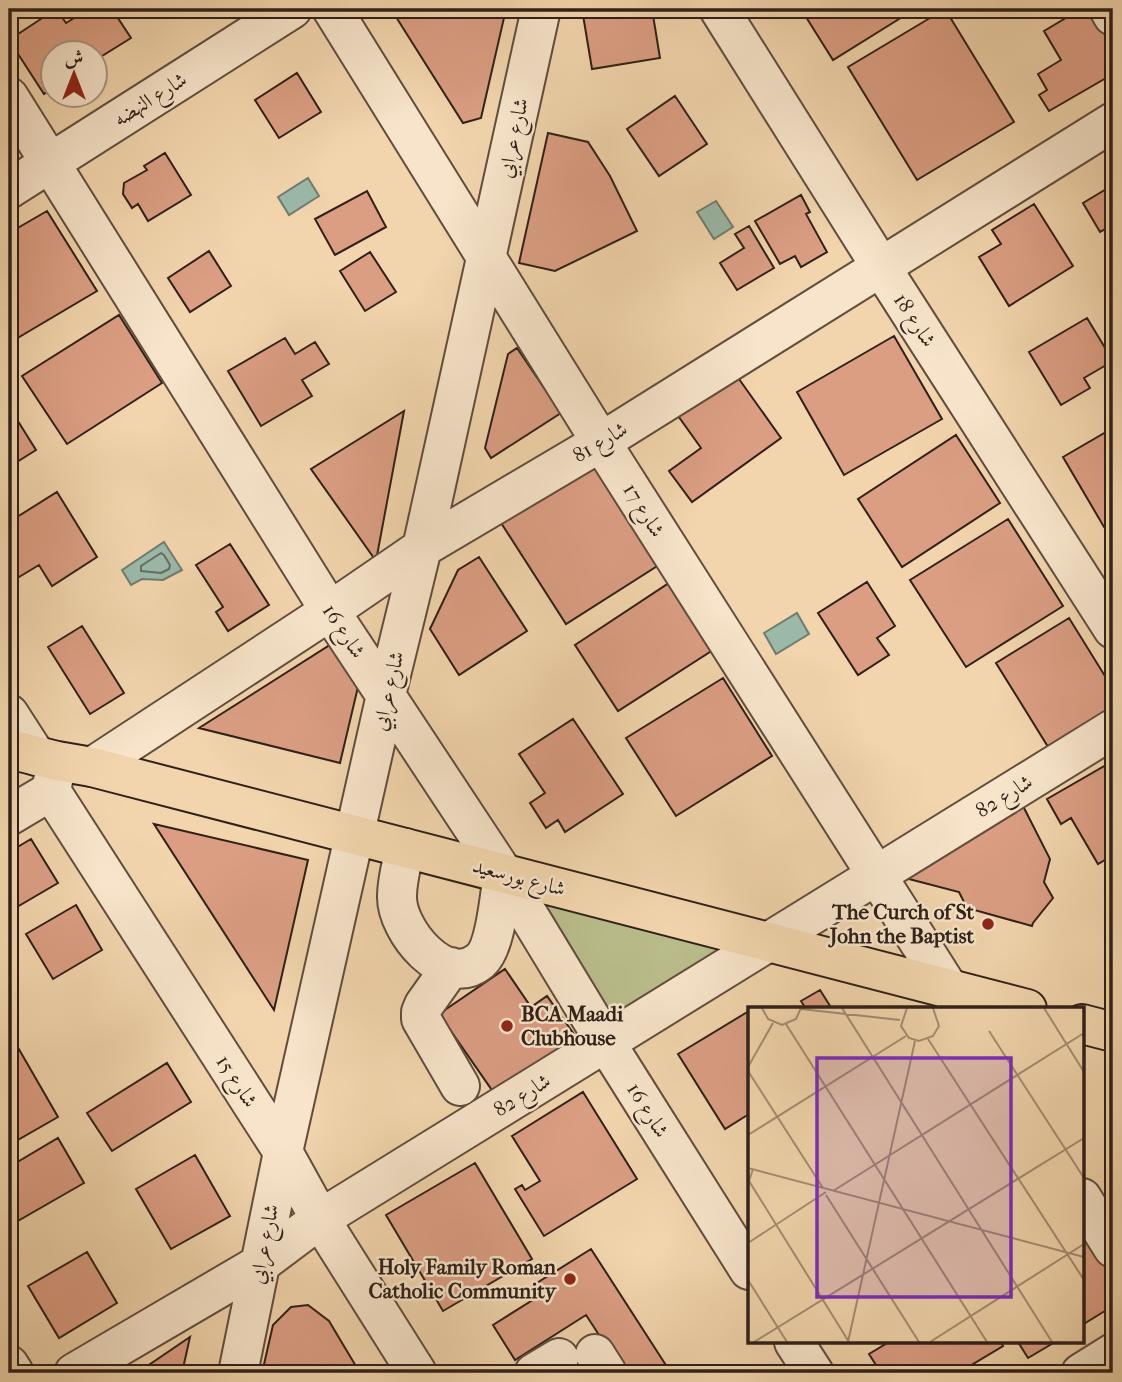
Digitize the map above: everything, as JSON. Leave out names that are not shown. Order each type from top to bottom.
[{"type":"main road","name":"شارع بورسعيد","points":[[49,765],[355,835],[768,942],[954,998],[1014,1007]]},
{"type":"main road","points":[[1084,1025],[1113,1032]]},
{"type":"street","name":"شارع النهضه","points":[[9,189],[292,9]]},
{"type":"street","name":"شارع 17","points":[[332,9],[601,442],[954,998]]},
{"type":"street","name":"شارع عرابي","points":[[238,1373],[283,1152],[386,695],[422,548],[541,9]]},
{"type":"street","name":"شارع 18","points":[[719,9],[1113,629]]},
{"type":"street","points":[[1109,9],[1113,16]]},
{"type":"street","name":"شارع 16","points":[[9,97],[331,611],[503,873],[748,1268]]},
{"type":"street","name":"شارع 81","points":[[9,816],[49,765],[331,611],[422,548],[601,442],[1113,122]]},
{"type":"street","name":"شارع 15","points":[[9,714],[49,765],[283,1152],[320,1219],[418,1373]]},
{"type":"street","name":"شارع 82","points":[[74,1373],[260,1264],[320,1219],[1113,729]]},
{"type":"street","points":[[405,848],[397,897],[400,915],[407,932],[419,947],[434,959],[451,967],[466,968],[481,961],[489,947],[503,873]]},
{"type":"street","points":[[451,967],[424,1005],[421,1020],[460,1086]]},
{"type":"street","points":[[1084,1201],[1113,1248]]},
{"type":"street","points":[[795,1344],[814,1373]]},
{"type":"street","points":[[1081,1373],[1113,1353]]},
{"type":"street","points":[[9,1365],[14,1373]]},
{"type":"green space","points":[[524,888],[743,946],[609,1028]]},
{"type":"water","points":[[308,178],[319,196],[289,215],[278,197]]},
{"type":"water","points":[[716,201],[733,227],[714,239],[697,212]]},
{"type":"water","points":[[164,542],[182,570],[163,580],[142,579],[131,585],[122,570]]},
{"type":"water","points":[[797,613],[809,634],[776,654],[764,633]]},
{"type":"building","points":[[56,9],[66,23],[89,9],[112,9],[131,38],[108,52],[108,38],[38,38],[38,85],[9,40]]},
{"type":"building","points":[[391,9],[506,9],[481,118],[463,123]]},
{"type":"building","points":[[582,9],[652,9],[660,58],[592,69]]},
{"type":"building","points":[[801,9],[915,9],[833,60]]},
{"type":"building","points":[[945,9],[1014,122],[917,180],[848,67]]},
{"type":"building","points":[[1081,9],[1099,9],[1113,32],[1113,74],[1049,111],[1039,95],[1047,90],[1038,74],[1061,60],[1044,31]]},
{"type":"building","points":[[297,73],[321,112],[279,138],[255,100]]},
{"type":"building","points":[[675,96],[707,144],[659,176],[627,129]]},
{"type":"building","points":[[548,133],[588,142],[610,176],[637,231],[555,271],[519,263]]},
{"type":"building","points":[[165,153],[191,195],[148,221],[138,204],[132,208],[123,194],[124,183],[147,170],[144,166]]},
{"type":"building","points":[[1113,185],[1113,229],[1111,226],[1100,232],[1083,203]]},
{"type":"building","points":[[367,191],[386,227],[335,255],[315,219]]},
{"type":"building","points":[[801,195],[810,212],[806,214],[827,252],[801,267],[795,256],[780,264],[755,221]]},
{"type":"building","points":[[1034,204],[1073,266],[1009,306],[979,257],[1001,244],[992,230]]},
{"type":"building","points":[[47,211],[97,291],[9,343],[9,233]]},
{"type":"building","points":[[749,226],[774,268],[737,290],[720,263],[744,248],[735,234]]},
{"type":"building","points":[[209,251],[231,286],[190,312],[168,278]]},
{"type":"building","points":[[370,252],[396,292],[365,311],[340,271]]},
{"type":"building","points":[[119,315],[162,383],[67,444],[22,376]]},
{"type":"building","points":[[1087,318],[1113,361],[1084,378],[1090,388],[1061,405],[1029,352]]},
{"type":"building","points":[[894,336],[942,419],[844,475],[797,392]]},
{"type":"building","points":[[285,338],[295,354],[315,342],[329,364],[302,380],[312,396],[261,426],[228,371]]},
{"type":"building","points":[[517,348],[561,413],[491,458],[485,448],[508,354]]},
{"type":"building","points":[[734,372],[781,438],[692,502],[669,471],[701,448],[676,413]]},
{"type":"building","points":[[404,411],[376,561],[311,469]]},
{"type":"building","points":[[16,418],[36,450],[9,467],[9,422]]},
{"type":"building","points":[[1113,428],[1113,522],[1104,527],[1063,457]]},
{"type":"building","points":[[956,435],[1000,503],[902,567],[858,499]]},
{"type":"building","points":[[592,454],[662,563],[566,624],[496,515]]},
{"type":"building","points":[[57,492],[97,557],[52,586],[39,565],[9,583],[9,522]]},
{"type":"building","points":[[1008,519],[1063,606],[966,667],[910,580]]},
{"type":"building","points":[[230,544],[269,605],[228,631],[216,612],[223,607],[196,565]]},
{"type":"building","points":[[479,557],[527,631],[459,675],[430,629],[458,570]]},
{"type":"building","points":[[867,582],[895,626],[877,638],[889,655],[858,675],[818,613]]},
{"type":"building","points":[[669,583],[713,650],[618,711],[575,645]]},
{"type":"building","points":[[1069,618],[1113,689],[1113,711],[1050,750],[996,663]]},
{"type":"building","points":[[82,626],[124,693],[90,714],[48,647]]},
{"type":"building","points":[[344,636],[362,670],[340,763],[199,728]]},
{"type":"building","points":[[723,678],[772,756],[676,816],[626,738]]},
{"type":"building","points":[[573,719],[623,794],[565,832],[558,820],[546,828],[530,803],[545,793],[519,754]]},
{"type":"building","points":[[1113,761],[1113,855],[1098,864],[1071,818],[1061,824],[1047,799]]},
{"type":"building","points":[[1022,804],[1050,859],[1044,882],[1053,898],[1032,926],[967,908],[959,892],[909,879],[915,862]]},
{"type":"building","points":[[154,824],[308,860],[274,1010]]},
{"type":"building","points":[[31,839],[58,883],[17,907],[9,894],[9,852]]},
{"type":"building","points":[[76,905],[102,950],[53,979],[26,934]]},
{"type":"building","name":"BCA Maadi Clubhouse","points":[[505,969],[531,1007],[547,996],[576,1037],[494,1093],[439,1014]]},
{"type":"building","points":[[820,990],[831,1007],[805,1007],[801,1001]]},
{"type":"building","points":[[748,1012],[748,1115],[725,1129],[678,1054]]},
{"type":"building","points":[[9,1032],[58,1117],[9,1145]]},
{"type":"building","points":[[167,1063],[191,1102],[112,1151],[87,1113]]},
{"type":"building","points":[[583,1092],[637,1179],[544,1236],[515,1189],[522,1185],[525,1190],[540,1181],[512,1136]]},
{"type":"building","points":[[58,1138],[84,1183],[9,1226],[9,1167]]},
{"type":"building","points":[[195,1155],[230,1216],[171,1249],[136,1189]]},
{"type":"building","points":[[475,1163],[532,1259],[443,1311],[386,1215]]},
{"type":"building","points":[[1084,1228],[1113,1276],[1113,1306],[1084,1324]]},
{"type":"building","points":[[591,1249],[671,1373],[624,1373],[586,1315],[515,1360],[493,1325],[539,1296],[532,1286]]},
{"type":"building","points":[[87,1252],[117,1303],[59,1338],[28,1286]]},
{"type":"building","points":[[308,1305],[329,1321],[360,1373],[262,1373],[273,1325],[291,1307]]},
{"type":"building","points":[[190,1337],[182,1373],[137,1373]]},
{"type":"building","points":[[886,1344],[1003,1346],[958,1373],[881,1373],[869,1354]]},
{"type":"building","points":[[1019,1344],[1052,1344],[1028,1358]]},
{"type":"place","name":"The Curch of St John the Baptist","points":[[988,924]]},
{"type":"place","name":"BCA Maadi Clubhouse","points":[[507,1026]]},
{"type":"place","name":"Holy Family Roman Catholic Community","points":[[570,1279]]}]
